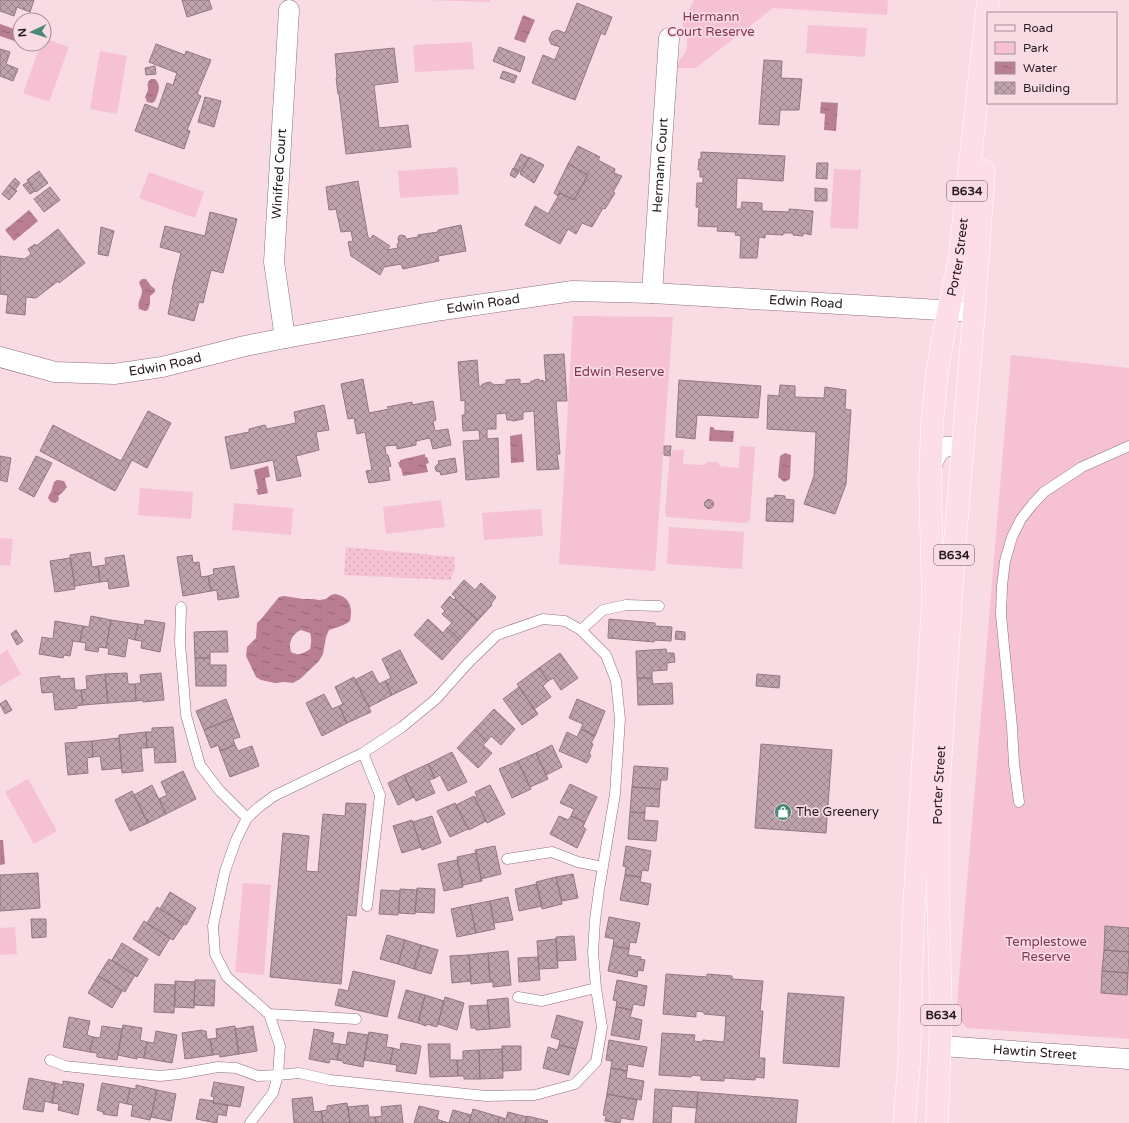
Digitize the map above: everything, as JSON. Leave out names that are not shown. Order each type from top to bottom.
[{"type":"main road","name":"Porter Street","points":[[989,0],[990,12]]},
{"type":"main road","name":"Porter Street","points":[[988,12],[989,0]]},
{"type":"main road","name":"Porter Street","points":[[904,1123],[909,1065],[913,924],[933,607],[931,528],[932,425],[938,372],[960,254],[987,18]]},
{"type":"main road","name":"Porter Street","points":[[937,1123],[941,1046],[938,810],[952,570],[974,312],[985,152],[987,92]]},
{"type":"main road","points":[[938,1100],[941,1123]]},
{"type":"street","name":"Winifred Court","points":[[285,338],[274,262],[289,10]]},
{"type":"street","name":"Hermann Court","points":[[652,293],[668,38]]},
{"type":"street","name":"Edwin Road","points":[[0,357],[55,372],[114,374],[162,367],[245,346],[285,338],[442,310],[573,291],[652,293],[974,312]]},
{"type":"street","name":"Porter Street","points":[[931,467],[936,453],[943,447],[953,445],[962,448]]},
{"type":"street","name":"Hawtin Street","points":[[941,1046],[1129,1059]]},
{"type":"lane","points":[[1019,802],[1000,615],[1005,561],[1012,536],[1021,519],[1044,492],[1082,467],[1129,446]]},
{"type":"lane","points":[[581,630],[603,610],[626,605],[659,606]]},
{"type":"lane","points":[[181,607],[180,643],[186,715],[200,764],[219,790],[247,818]]},
{"type":"lane","points":[[50,1060],[65,1066],[160,1076],[218,1067],[236,1068],[258,1076],[278,1075],[299,1073],[330,1080],[486,1096],[535,1095],[575,1084],[596,1062],[602,1027],[596,988],[593,952],[595,920],[615,794],[620,720],[616,681],[606,655],[581,630],[565,621],[543,620],[497,635],[469,662],[436,699],[402,728],[363,753],[274,796],[247,818],[236,840],[225,872],[213,926],[215,954],[227,977],[269,1014],[280,1046],[278,1075],[273,1093],[250,1123]]},
{"type":"lane","points":[[363,753],[380,795],[367,906]]},
{"type":"lane","points":[[507,859],[552,852],[578,862],[603,867]]},
{"type":"lane","points":[[518,997],[542,1001],[596,988]]},
{"type":"lane","points":[[269,1014],[356,1019]]},
{"type":"green space","points":[[425,0],[490,0],[490,2]]},
{"type":"green space","name":"Hermann Court Reserve","points":[[694,0],[888,0],[887,15],[773,8],[696,68],[677,68],[687,46],[686,34],[682,24]]},
{"type":"green space","points":[[808,25],[867,28],[865,57],[806,53]]},
{"type":"green space","points":[[52,41],[69,47],[49,102],[23,93],[38,52],[52,52]]},
{"type":"green space","points":[[472,42],[474,69],[415,72],[413,45]]},
{"type":"green space","points":[[100,51],[127,56],[117,114],[90,109]]},
{"type":"green space","points":[[457,167],[459,194],[400,198],[398,171]]},
{"type":"green space","points":[[834,169],[861,170],[858,229],[830,228]]},
{"type":"green space","points":[[149,172],[204,192],[195,218],[139,198]]},
{"type":"green space","name":"Edwin Reserve","points":[[573,316],[673,317],[655,571],[559,564]]},
{"type":"green space","name":"Templestowe Reserve","points":[[1011,355],[1129,368],[1129,1039],[967,1028],[956,1016]]},
{"type":"green space","points":[[740,446],[755,447],[750,519],[746,523],[666,516],[665,512],[670,453],[672,453],[673,450],[684,450],[683,464],[704,465],[708,462],[717,462],[720,466],[739,468]]},
{"type":"green space","points":[[140,488],[193,492],[191,519],[138,515]]},
{"type":"green space","points":[[441,500],[445,527],[386,534],[383,507]]},
{"type":"green space","points":[[234,503],[293,508],[291,535],[232,530]]},
{"type":"green space","points":[[541,509],[543,536],[484,540],[482,513]]},
{"type":"green space","points":[[669,527],[744,532],[742,569],[667,564]]},
{"type":"green space","points":[[0,538],[13,539],[10,566],[0,565]]},
{"type":"green space","points":[[346,547],[454,557],[455,569],[450,580],[344,575]]},
{"type":"green space","points":[[7,650],[21,674],[0,686],[0,655]]},
{"type":"green space","points":[[28,779],[57,831],[34,844],[5,792]]},
{"type":"green space","points":[[243,883],[271,885],[264,975],[235,972]]},
{"type":"green space","points":[[15,927],[17,954],[0,955],[0,928]]},
{"type":"water","points":[[523,15],[535,20],[525,43],[514,39]]},
{"type":"water","points":[[0,24],[12,28],[12,40],[0,36]]},
{"type":"water","points":[[151,79],[155,79],[159,86],[155,101],[152,103],[147,102],[145,97],[148,90],[148,83]]},
{"type":"water","points":[[821,102],[838,103],[836,131],[824,130],[825,114],[820,113]]},
{"type":"water","points":[[29,210],[38,221],[14,241],[5,230]]},
{"type":"water","points":[[142,279],[146,279],[155,289],[155,292],[150,296],[148,310],[145,311],[139,309],[139,302],[142,292],[139,282]]},
{"type":"water","points":[[710,427],[713,427],[715,430],[734,431],[733,442],[709,441]]},
{"type":"water","points":[[522,434],[524,462],[511,463],[510,436]]},
{"type":"water","points":[[785,453],[791,455],[790,479],[784,482],[778,477],[780,456]]},
{"type":"water","points":[[425,454],[425,457],[427,457],[429,463],[426,464],[428,472],[403,476],[398,462],[400,462],[400,460]]},
{"type":"water","points":[[268,466],[270,477],[265,478],[268,493],[258,495],[254,470]]},
{"type":"water","points":[[57,480],[64,481],[67,487],[58,496],[58,501],[55,503],[51,502],[48,498],[54,482]]},
{"type":"water","points":[[331,595],[340,595],[347,600],[351,607],[350,621],[329,630],[326,637],[323,654],[319,661],[300,679],[293,683],[275,683],[261,680],[256,677],[246,656],[247,647],[256,638],[257,623],[279,597],[284,596],[319,600],[326,599]],"holes":[[[301,630],[310,633],[310,649],[300,654],[291,652],[290,642],[293,636]]]},
{"type":"water","points":[[0,840],[3,840],[5,864],[0,865]]},
{"type":"building","points":[[0,0],[34,0],[30,12],[17,7],[15,12],[12,12],[12,15],[0,11]]},
{"type":"building","points":[[182,0],[209,0],[212,9],[187,17]]},
{"type":"building","points":[[577,3],[612,17],[605,35],[601,33],[575,100],[532,83],[543,55],[555,60],[560,47],[551,44],[549,39],[552,32],[557,30],[565,33]]},
{"type":"building","points":[[156,44],[185,55],[186,51],[211,60],[197,94],[201,96],[187,130],[190,131],[184,149],[135,131],[145,104],[158,109],[167,83],[173,85],[177,73],[149,62]]},
{"type":"building","points":[[499,47],[525,57],[520,72],[493,61]]},
{"type":"building","points":[[394,48],[398,82],[374,85],[379,128],[408,125],[411,147],[346,154],[336,78],[335,54]]},
{"type":"building","points":[[0,49],[10,52],[6,64],[18,69],[13,81],[0,76]]},
{"type":"building","points":[[764,60],[782,61],[781,78],[802,79],[799,110],[780,110],[779,125],[759,124]]},
{"type":"building","points":[[155,66],[156,74],[146,75],[145,68]]},
{"type":"building","points":[[503,71],[517,76],[514,83],[500,78]]},
{"type":"building","points":[[205,97],[221,101],[214,127],[198,122]]},
{"type":"building","points":[[578,146],[600,157],[598,160],[615,169],[614,173],[622,176],[613,192],[615,193],[605,209],[603,208],[592,227],[582,223],[576,234],[568,229],[560,244],[525,225],[535,206],[548,214],[560,193],[574,200],[588,175],[568,164]]},
{"type":"building","points":[[701,152],[785,156],[783,181],[737,178],[736,209],[741,209],[742,202],[762,203],[762,211],[789,212],[789,209],[813,211],[811,235],[803,233],[803,236],[793,235],[793,233],[783,233],[783,235],[765,234],[765,238],[759,237],[757,258],[740,258],[741,236],[735,235],[736,232],[717,231],[718,227],[698,226],[699,207],[696,207],[697,183],[703,183],[703,177],[700,177],[700,169],[698,170]]},
{"type":"building","points":[[521,154],[529,158],[521,172],[514,168]]},
{"type":"building","points":[[529,157],[544,165],[534,183],[520,174]]},
{"type":"building","points":[[817,163],[828,163],[827,179],[816,178]]},
{"type":"building","points":[[568,164],[588,175],[574,200],[560,193],[558,196],[554,193]]},
{"type":"building","points":[[513,168],[519,172],[515,178],[510,175]]},
{"type":"building","points":[[39,171],[48,183],[36,192],[27,180]]},
{"type":"building","points":[[15,178],[20,183],[15,190],[9,185]]},
{"type":"building","points":[[358,181],[368,237],[370,239],[373,235],[390,246],[387,250],[398,248],[398,239],[401,235],[405,236],[406,239],[418,237],[418,235],[438,232],[438,230],[461,225],[466,251],[438,256],[439,261],[403,269],[401,264],[384,267],[380,275],[351,256],[348,242],[353,241],[351,231],[341,232],[336,209],[329,210],[326,187]]},
{"type":"building","points":[[28,182],[35,191],[30,194],[23,185]]},
{"type":"building","points":[[9,185],[17,191],[9,200],[2,194]]},
{"type":"building","points":[[50,187],[60,200],[44,212],[34,199]]},
{"type":"building","points":[[815,188],[827,189],[827,201],[815,201]]},
{"type":"building","points":[[210,212],[237,219],[223,273],[211,270],[203,303],[199,302],[194,321],[168,314],[172,289],[181,253],[160,247],[165,226],[205,236]]},
{"type":"building","points":[[101,227],[114,231],[108,256],[98,254]]},
{"type":"building","points":[[58,229],[85,263],[36,298],[26,297],[25,315],[6,313],[8,295],[0,294],[0,256],[25,259],[31,254],[28,249],[35,244],[36,246]]},
{"type":"building","points":[[564,354],[567,401],[556,401],[560,454],[557,454],[559,469],[537,470],[534,411],[523,412],[523,419],[513,421],[507,420],[506,413],[496,414],[496,429],[487,429],[487,439],[498,438],[499,477],[466,480],[463,441],[480,440],[479,430],[463,431],[462,415],[465,415],[465,400],[461,401],[458,362],[477,360],[479,387],[482,386],[482,384],[491,382],[491,384],[494,385],[506,384],[506,380],[520,379],[520,384],[531,383],[531,381],[539,379],[540,381],[543,380],[543,382],[546,382],[544,355]]},
{"type":"building","points":[[363,379],[369,413],[389,409],[387,407],[412,402],[412,405],[433,401],[436,420],[433,421],[435,431],[448,429],[451,445],[433,449],[430,438],[416,441],[416,445],[397,449],[397,445],[385,446],[386,455],[388,455],[391,466],[388,467],[390,480],[369,483],[366,471],[372,470],[365,432],[357,434],[354,418],[348,419],[341,384]]},
{"type":"building","points":[[679,380],[761,386],[758,418],[697,415],[695,439],[676,437]]},
{"type":"building","points":[[780,385],[795,386],[795,397],[824,398],[825,387],[846,390],[845,409],[851,410],[846,484],[835,514],[804,504],[814,476],[816,432],[767,429],[768,395],[779,396]]},
{"type":"building","points":[[324,405],[329,430],[316,432],[319,450],[296,456],[301,476],[277,481],[273,460],[231,469],[225,437],[249,432],[249,429],[265,425],[267,429],[296,423],[294,412]]},
{"type":"building","points":[[148,411],[171,423],[147,468],[132,460],[115,491],[40,451],[53,425],[121,461]]},
{"type":"building","points":[[664,446],[671,446],[670,456],[664,455]]},
{"type":"building","points":[[0,456],[11,458],[7,482],[0,480]]},
{"type":"building","points":[[36,456],[52,463],[34,497],[19,489]]},
{"type":"building","points":[[455,458],[457,472],[441,475],[440,472],[436,471],[435,467],[439,463],[438,461]]},
{"type":"building","points":[[775,495],[785,496],[785,499],[794,500],[793,522],[766,521],[767,498],[774,498]]},
{"type":"building","points":[[707,500],[711,500],[713,504],[711,508],[707,508],[705,506],[705,502]]},
{"type":"building","points":[[90,552],[92,567],[98,566],[100,582],[75,586],[70,555]]},
{"type":"building","points":[[124,555],[129,586],[109,589],[108,581],[100,582],[98,566],[106,565],[105,558]]},
{"type":"building","points":[[192,555],[193,563],[199,562],[201,577],[208,576],[211,591],[183,596],[177,557]]},
{"type":"building","points":[[70,558],[75,589],[55,592],[50,561]]},
{"type":"building","points":[[234,566],[239,597],[218,600],[217,590],[211,591],[208,576],[214,574],[213,569]]},
{"type":"building","points":[[464,580],[475,590],[481,583],[496,597],[491,604],[492,605],[478,620],[455,599],[456,598],[452,594]]},
{"type":"building","points":[[450,596],[478,620],[460,640],[447,628],[452,623],[442,614],[445,611],[441,607]]},
{"type":"building","points":[[91,616],[111,620],[106,648],[99,647],[98,652],[85,650],[86,643],[80,642],[83,626],[89,627]]},
{"type":"building","points":[[428,619],[443,633],[447,628],[460,640],[442,660],[414,635]]},
{"type":"building","points":[[609,619],[655,623],[655,626],[672,627],[671,641],[654,640],[654,642],[608,638]]},
{"type":"building","points":[[111,620],[138,624],[135,640],[128,638],[125,657],[108,654],[109,648],[106,648]]},
{"type":"building","points":[[145,620],[165,623],[160,652],[141,648],[142,641],[135,640],[138,624],[144,625]]},
{"type":"building","points":[[55,621],[83,626],[80,642],[73,641],[70,656],[64,655],[63,658],[39,654],[42,637],[53,639]]},
{"type":"building","points":[[16,630],[23,641],[17,645],[11,634]]},
{"type":"building","points":[[227,631],[228,652],[210,652],[210,658],[195,658],[194,632]]},
{"type":"building","points":[[676,631],[685,632],[685,640],[675,639]]},
{"type":"building","points":[[666,649],[667,653],[674,653],[675,662],[667,663],[667,670],[652,671],[652,678],[637,678],[636,651]]},
{"type":"building","points":[[400,650],[417,683],[392,695],[385,681],[391,678],[382,659]]},
{"type":"building","points":[[560,653],[578,678],[561,690],[553,678],[548,681],[539,668]]},
{"type":"building","points":[[195,658],[210,658],[210,665],[226,665],[226,686],[196,686]]},
{"type":"building","points":[[539,668],[548,681],[543,686],[551,697],[534,709],[517,684]]},
{"type":"building","points":[[372,671],[379,684],[385,681],[392,695],[369,707],[355,680]]},
{"type":"building","points":[[127,673],[128,684],[135,684],[136,701],[108,703],[105,674]]},
{"type":"building","points":[[161,673],[164,700],[143,702],[143,700],[136,701],[135,684],[141,683],[140,675]]},
{"type":"building","points":[[105,674],[108,703],[83,705],[81,690],[87,689],[86,676]]},
{"type":"building","points":[[757,674],[780,676],[779,688],[756,686]]},
{"type":"building","points":[[60,676],[60,679],[74,678],[75,690],[81,690],[83,705],[76,706],[77,708],[55,710],[53,692],[42,693],[40,678]]},
{"type":"building","points":[[354,677],[371,712],[347,723],[339,706],[343,704],[335,687]]},
{"type":"building","points":[[637,678],[652,678],[653,684],[672,683],[673,704],[638,705]]},
{"type":"building","points":[[519,687],[538,714],[522,725],[503,699]]},
{"type":"building","points":[[324,694],[332,709],[339,706],[347,723],[322,736],[306,703]]},
{"type":"building","points":[[226,699],[233,718],[204,730],[196,711]]},
{"type":"building","points":[[577,699],[605,711],[595,736],[581,729],[583,724],[569,718]]},
{"type":"building","points":[[6,700],[12,710],[5,714],[0,704]]},
{"type":"building","points":[[494,709],[515,729],[501,745],[491,736],[487,741],[475,729]]},
{"type":"building","points":[[233,718],[240,737],[233,739],[235,745],[220,751],[218,745],[211,748],[204,730]]},
{"type":"building","points":[[173,727],[176,762],[155,763],[154,747],[147,748],[146,732],[152,732],[152,728]]},
{"type":"building","points":[[475,729],[487,741],[483,745],[492,753],[478,768],[457,748]]},
{"type":"building","points":[[581,729],[595,736],[591,743],[593,744],[589,754],[591,755],[587,763],[559,751],[567,732],[577,737]]},
{"type":"building","points":[[146,732],[147,748],[141,748],[143,771],[122,773],[119,735]]},
{"type":"building","points":[[119,738],[122,768],[102,770],[100,756],[93,757],[92,741]]},
{"type":"building","points":[[92,741],[93,757],[87,758],[88,773],[68,775],[65,743]]},
{"type":"building","points":[[761,744],[832,750],[826,833],[755,828]]},
{"type":"building","points":[[235,745],[238,751],[252,746],[259,766],[230,777],[220,751]]},
{"type":"building","points":[[552,745],[562,767],[546,775],[536,753]]},
{"type":"building","points":[[452,752],[467,782],[448,791],[440,775],[435,778],[428,764]]},
{"type":"building","points":[[536,753],[548,779],[530,787],[518,761]]},
{"type":"building","points":[[518,761],[531,789],[512,798],[499,769]]},
{"type":"building","points":[[428,764],[435,778],[429,780],[435,793],[416,801],[404,775]]},
{"type":"building","points":[[634,766],[668,768],[667,780],[661,780],[660,789],[632,787]]},
{"type":"building","points":[[183,771],[196,799],[166,814],[159,799],[167,795],[161,782]]},
{"type":"building","points":[[404,775],[414,797],[398,805],[388,783]]},
{"type":"building","points":[[570,784],[597,797],[585,822],[571,816],[574,809],[560,803]]},
{"type":"building","points":[[152,785],[166,814],[148,823],[134,795]]},
{"type":"building","points":[[490,785],[505,814],[487,823],[475,798],[477,797],[475,792]]},
{"type":"building","points":[[632,787],[660,789],[659,807],[645,806],[645,813],[630,812]]},
{"type":"building","points":[[132,791],[148,823],[130,831],[115,800]]},
{"type":"building","points":[[474,796],[486,821],[469,830],[456,805]]},
{"type":"building","points":[[346,803],[366,804],[356,916],[347,915],[341,984],[270,977],[283,833],[309,836],[306,871],[318,872],[323,814],[345,816]]},
{"type":"building","points":[[455,803],[468,829],[450,837],[437,811]]},
{"type":"building","points":[[630,812],[645,813],[644,820],[658,821],[656,841],[628,839]]},
{"type":"building","points":[[432,816],[441,843],[422,850],[413,822]]},
{"type":"building","points":[[559,816],[568,820],[571,816],[585,822],[583,827],[586,829],[577,848],[550,834]]},
{"type":"building","points":[[412,820],[421,847],[402,853],[393,826]]},
{"type":"building","points":[[495,846],[501,874],[481,879],[475,850]]},
{"type":"building","points":[[626,846],[651,851],[648,871],[642,870],[641,877],[625,875],[626,867],[623,866]]},
{"type":"building","points":[[476,853],[482,881],[463,885],[457,857]]},
{"type":"building","points":[[457,860],[463,887],[444,891],[438,864]]},
{"type":"building","points":[[38,873],[40,908],[0,911],[0,875]]},
{"type":"building","points":[[573,874],[578,898],[562,901],[556,877]]},
{"type":"building","points":[[625,875],[641,877],[640,882],[651,884],[648,905],[620,900]]},
{"type":"building","points":[[556,877],[562,904],[542,909],[536,882]]},
{"type":"building","points":[[537,884],[542,906],[519,911],[515,889]]},
{"type":"building","points":[[417,888],[435,889],[434,913],[415,912]]},
{"type":"building","points":[[400,889],[417,890],[415,914],[399,913]]},
{"type":"building","points":[[381,890],[400,891],[398,915],[379,914]]},
{"type":"building","points":[[170,892],[196,908],[186,925],[160,909]]},
{"type":"building","points":[[508,897],[513,920],[494,923],[490,901]]},
{"type":"building","points":[[490,901],[495,929],[476,933],[470,905]]},
{"type":"building","points":[[470,905],[476,933],[457,937],[451,909]]},
{"type":"building","points":[[157,907],[184,924],[173,940],[147,923]]},
{"type":"building","points":[[609,917],[640,923],[636,943],[630,942],[629,949],[613,946],[614,939],[605,937]]},
{"type":"building","points":[[31,919],[46,919],[46,937],[32,938]]},
{"type":"building","points":[[144,921],[170,938],[159,956],[133,939]]},
{"type":"building","points":[[1105,926],[1129,928],[1129,952],[1104,950]]},
{"type":"building","points":[[387,935],[405,940],[398,964],[380,959]]},
{"type":"building","points":[[574,936],[576,960],[557,961],[556,937]]},
{"type":"building","points":[[556,939],[558,968],[539,969],[537,941]]},
{"type":"building","points":[[405,940],[421,945],[414,969],[398,964]]},
{"type":"building","points":[[122,943],[148,959],[137,977],[112,960]]},
{"type":"building","points":[[421,945],[438,950],[431,974],[414,969]]},
{"type":"building","points":[[613,946],[629,949],[628,955],[641,957],[640,959],[645,960],[643,971],[638,970],[637,977],[608,971]]},
{"type":"building","points":[[1104,950],[1129,952],[1128,973],[1102,971]]},
{"type":"building","points":[[508,951],[511,985],[493,987],[493,982],[490,982],[488,953]]},
{"type":"building","points":[[488,953],[490,982],[471,984],[469,955]]},
{"type":"building","points":[[469,955],[471,981],[452,983],[450,956]]},
{"type":"building","points":[[538,957],[540,980],[519,982],[518,958]]},
{"type":"building","points":[[109,959],[135,975],[125,992],[98,976]]},
{"type":"building","points":[[353,971],[395,981],[387,1017],[335,1005],[339,989],[348,991]]},
{"type":"building","points":[[1102,971],[1128,973],[1127,995],[1101,993]]},
{"type":"building","points":[[666,974],[707,977],[707,974],[732,976],[732,979],[763,981],[760,1011],[763,1011],[759,1058],[765,1058],[764,1078],[755,1077],[755,1080],[724,1078],[724,1081],[701,1080],[701,1076],[692,1075],[691,1077],[659,1075],[662,1033],[695,1035],[694,1041],[702,1042],[703,1040],[724,1042],[726,1016],[704,1014],[704,1012],[696,1011],[696,1017],[663,1014]]},
{"type":"building","points":[[98,976],[122,991],[112,1008],[88,993]]},
{"type":"building","points":[[195,980],[215,980],[214,1006],[194,1005]]},
{"type":"building","points":[[617,980],[647,986],[644,1006],[633,1004],[632,1010],[616,1007],[617,1001],[613,1000]]},
{"type":"building","points":[[175,981],[195,982],[194,1008],[175,1007]]},
{"type":"building","points":[[155,984],[175,985],[174,1013],[154,1012]]},
{"type":"building","points":[[406,990],[425,995],[418,1023],[398,1018]]},
{"type":"building","points":[[788,993],[844,997],[839,1067],[783,1063]]},
{"type":"building","points":[[425,995],[444,1001],[437,1027],[427,1024],[426,1026],[418,1023]]},
{"type":"building","points":[[445,997],[464,1003],[457,1030],[438,1024]]},
{"type":"building","points":[[508,998],[510,1027],[490,1029],[487,1000]]},
{"type":"building","points":[[488,1005],[490,1029],[476,1030],[476,1028],[471,1028],[469,1006]]},
{"type":"building","points":[[616,1007],[632,1010],[630,1017],[642,1020],[639,1040],[611,1035]]},
{"type":"building","points":[[557,1015],[583,1022],[576,1049],[559,1045],[560,1040],[551,1037]]},
{"type":"building","points":[[69,1017],[90,1021],[87,1035],[93,1037],[90,1052],[63,1047]]},
{"type":"building","points":[[123,1025],[142,1028],[140,1040],[147,1042],[144,1058],[137,1057],[137,1059],[118,1055]]},
{"type":"building","points":[[102,1026],[122,1029],[117,1060],[97,1057],[97,1053],[90,1052],[93,1037],[100,1038]]},
{"type":"building","points":[[235,1026],[239,1054],[220,1057],[219,1054],[213,1055],[210,1039],[217,1038],[216,1029]]},
{"type":"building","points":[[253,1026],[257,1051],[239,1054],[235,1029]]},
{"type":"building","points":[[314,1029],[334,1033],[332,1043],[340,1044],[337,1060],[330,1059],[329,1063],[309,1059]]},
{"type":"building","points":[[202,1030],[206,1031],[207,1039],[210,1039],[213,1055],[185,1059],[182,1033]]},
{"type":"building","points":[[156,1031],[177,1035],[172,1063],[144,1058],[147,1042],[154,1043]]},
{"type":"building","points":[[348,1032],[368,1035],[363,1067],[343,1063],[343,1061],[337,1060],[340,1044],[346,1045]]},
{"type":"building","points":[[369,1032],[388,1035],[386,1047],[393,1048],[390,1064],[364,1060]]},
{"type":"building","points":[[609,1040],[647,1047],[643,1067],[628,1064],[627,1071],[611,1068],[612,1061],[606,1060]]},
{"type":"building","points":[[401,1043],[421,1046],[416,1074],[396,1071],[397,1065],[390,1064],[393,1048],[400,1050]]},
{"type":"building","points":[[428,1044],[450,1044],[450,1060],[457,1060],[458,1076],[430,1077]]},
{"type":"building","points":[[559,1045],[576,1049],[569,1075],[543,1068],[548,1047],[557,1050]]},
{"type":"building","points":[[502,1046],[521,1046],[521,1070],[503,1071]]},
{"type":"building","points":[[502,1049],[503,1078],[480,1079],[479,1050]]},
{"type":"building","points":[[479,1050],[480,1079],[464,1079],[464,1076],[458,1076],[457,1060],[463,1060],[463,1051]]},
{"type":"building","points":[[611,1068],[627,1071],[626,1078],[644,1081],[641,1100],[607,1094]]},
{"type":"building","points":[[29,1078],[55,1083],[52,1103],[45,1101],[43,1112],[23,1109]]},
{"type":"building","points":[[63,1081],[84,1084],[78,1115],[58,1110],[59,1104],[52,1103],[55,1083],[63,1085]]},
{"type":"building","points":[[214,1082],[244,1087],[240,1107],[213,1103],[214,1097],[211,1096]]},
{"type":"building","points":[[102,1083],[130,1088],[127,1104],[119,1102],[117,1116],[103,1114],[103,1112],[97,1110]]},
{"type":"building","points":[[136,1085],[157,1090],[150,1120],[131,1116],[133,1105],[127,1104],[130,1088],[136,1089]]},
{"type":"building","points":[[655,1089],[698,1092],[697,1108],[672,1106],[671,1123],[653,1123]]},
{"type":"building","points":[[157,1090],[176,1094],[171,1121],[151,1117]]},
{"type":"building","points":[[698,1092],[798,1100],[796,1123],[695,1123]]},
{"type":"building","points":[[607,1094],[637,1100],[633,1120],[621,1118],[620,1123],[605,1121],[606,1116],[603,1115]]},
{"type":"building","points":[[312,1097],[314,1112],[321,1111],[323,1123],[294,1123],[292,1099]]},
{"type":"building","points":[[200,1099],[228,1105],[226,1116],[218,1114],[217,1123],[196,1119]]},
{"type":"building","points":[[347,1103],[350,1123],[323,1123],[321,1111],[327,1110],[327,1106]]},
{"type":"building","points":[[368,1105],[369,1117],[375,1117],[376,1123],[350,1123],[348,1107]]},
{"type":"building","points":[[401,1105],[403,1123],[376,1123],[375,1117],[382,1116],[381,1107]]},
{"type":"building","points":[[419,1106],[439,1111],[437,1119],[442,1121],[442,1123],[414,1123]]},
{"type":"building","points":[[473,1109],[500,1117],[498,1123],[469,1123]]},
{"type":"building","points":[[453,1110],[471,1115],[469,1123],[449,1123]]},
{"type":"building","points":[[508,1112],[527,1117],[525,1123],[498,1123],[500,1117],[506,1119]]},
{"type":"building","points":[[527,1116],[548,1121],[547,1123],[525,1123]]},
{"type":"place","name":"The Greenery","points":[[783,812]]}]
